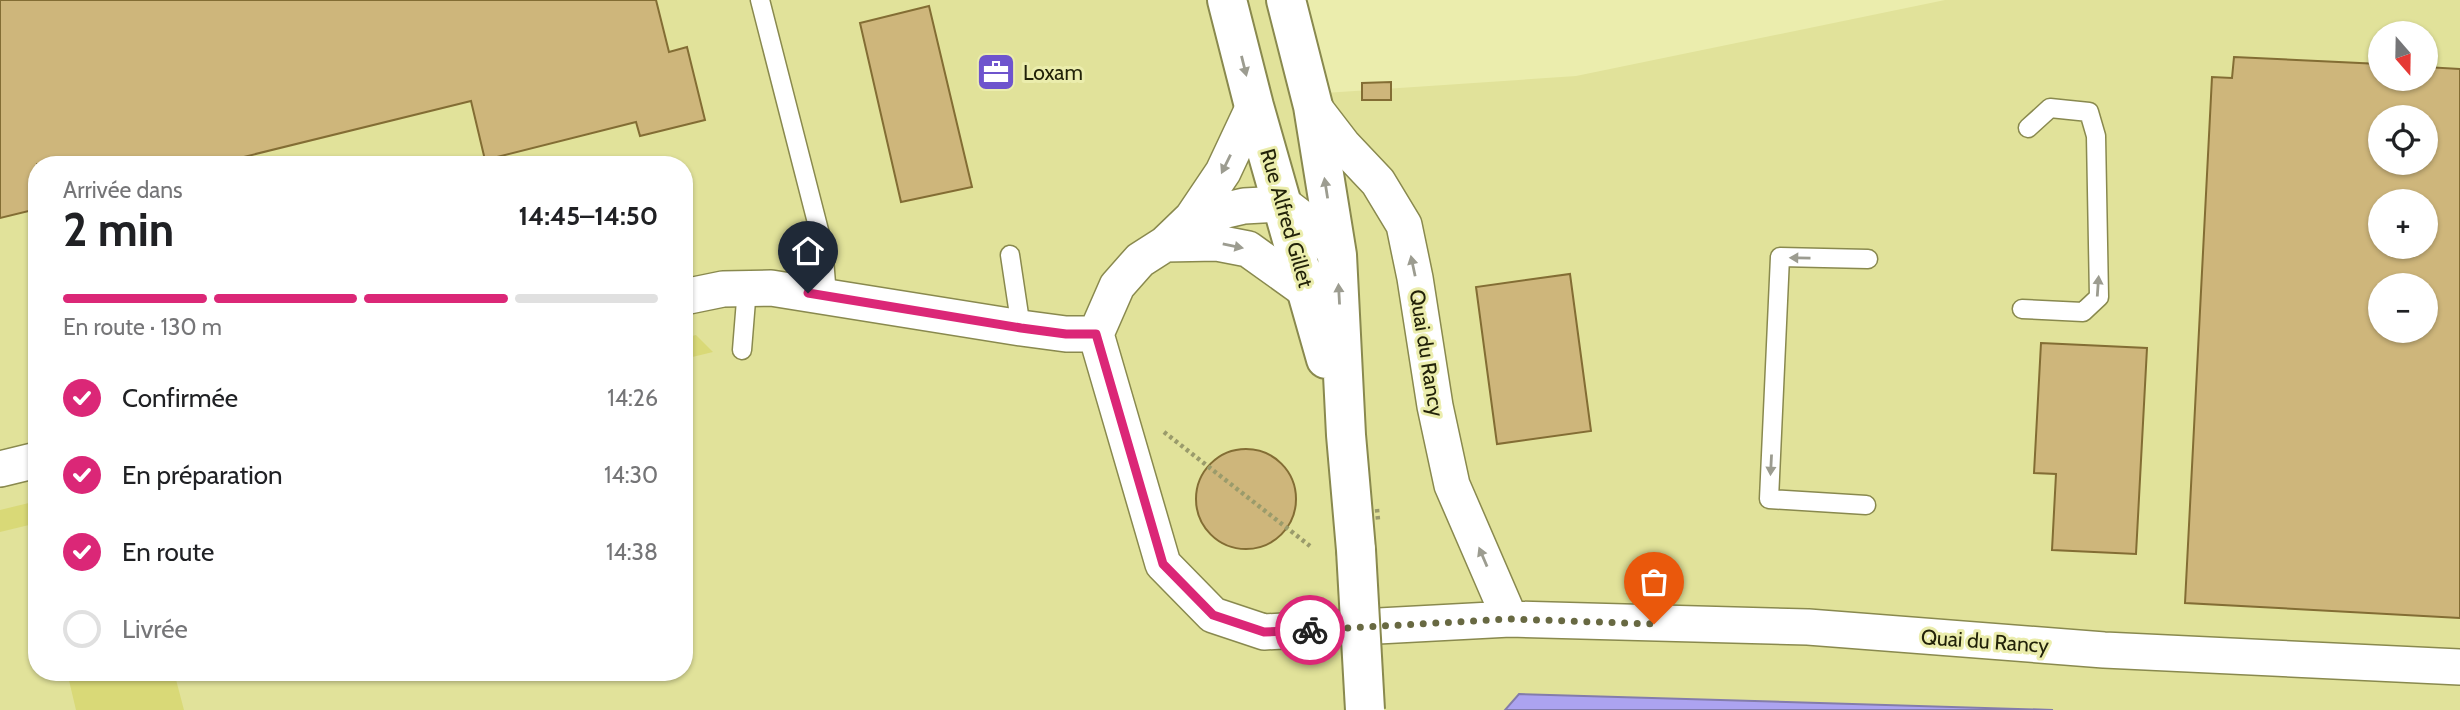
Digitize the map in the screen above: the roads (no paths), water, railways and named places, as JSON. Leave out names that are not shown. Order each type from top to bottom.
[{"type":"main road","name":"Rue Alfred Gillet","points":[[1227,0],[1346,435]]},
{"type":"main road","name":"Rue Alfred Gillet","points":[[1286,0],[1313,106],[1337,255],[1365,710]]},
{"type":"street","points":[[693,295],[723,289],[771,288],[1021,328],[1066,334],[1096,334],[1116,286],[1140,260],[1165,244],[1192,218],[1223,172],[1254,106]]},
{"type":"street","name":"Quai du Rancy","points":[[1313,106],[1343,145],[1378,182],[1404,225],[1435,406],[1452,485],[1510,619]]},
{"type":"street","points":[[1192,218],[1244,206],[1283,204],[1317,230],[1337,255]]},
{"type":"street","points":[[1165,244],[1217,243],[1248,250],[1308,292]]},
{"type":"street","name":"Quai du Rancy","points":[[1096,334],[1163,564],[1213,615],[1264,632],[1510,619],[1808,627],[2104,650],[2460,667]]},
{"type":"street","points":[[0,469],[28,462]]},
{"type":"lane","points":[[760,0],[822,246],[827,296]]},
{"type":"lane","points":[[2022,309],[2083,312],[2099,297],[2096,136],[2090,112],[2050,108],[2028,128]]},
{"type":"lane","points":[[1010,254],[1021,328]]},
{"type":"lane","points":[[1866,505],[1769,499],[1780,257],[1868,259]]},
{"type":"lane","points":[[742,350],[747,288]]},
{"type":"place","name":"Loxam","points":[[996,72]]}]
